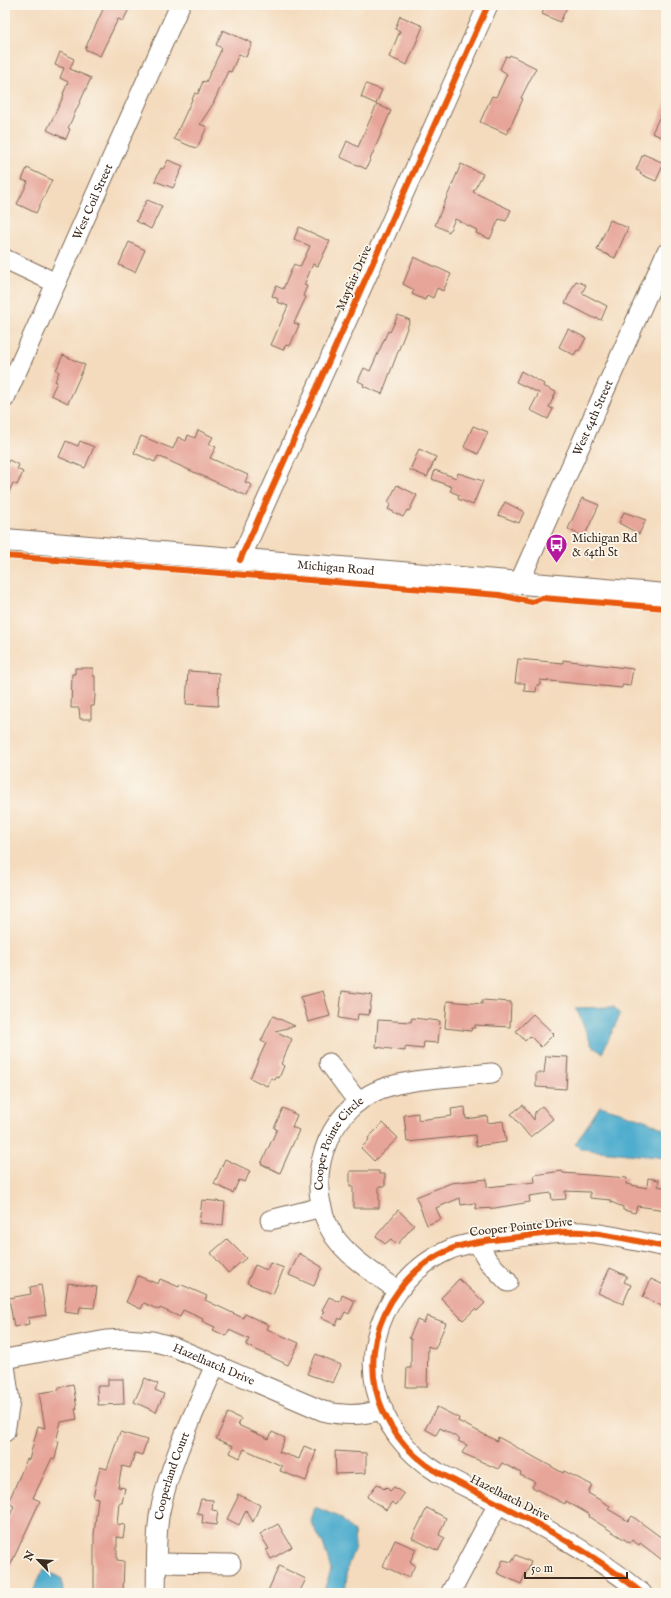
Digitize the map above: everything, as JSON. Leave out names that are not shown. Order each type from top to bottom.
[{"type":"main road","name":"Michigan Road","points":[[5,540],[666,595]]},
{"type":"street","name":"West Coil Street","points":[[5,398],[180,5]]},
{"type":"street","name":"Mayfair Drive","points":[[240,560],[488,5]]},
{"type":"street","name":"West 64th Street","points":[[520,583],[666,253]]},
{"type":"street","points":[[5,260],[56,283]]},
{"type":"street","points":[[329,1063],[358,1102]]},
{"type":"street","name":"Cooper Pointe Circle","points":[[398,1291],[350,1255],[330,1229],[322,1207],[318,1187],[320,1161],[329,1137],[344,1115],[358,1102],[381,1089],[396,1084],[492,1073]]},
{"type":"street","points":[[270,1220],[322,1207]]},
{"type":"street","name":"Cooper Pointe Drive","points":[[382,1409],[373,1372],[374,1341],[390,1301],[414,1272],[429,1261],[452,1249],[477,1242],[574,1232],[666,1247]]},
{"type":"street","points":[[477,1242],[488,1261],[508,1282]]},
{"type":"street","name":"Hazelhatch Drive","points":[[5,1359],[106,1340],[138,1339],[166,1344],[324,1411],[337,1414],[357,1415],[382,1409],[398,1437],[421,1461],[437,1472],[578,1547],[611,1568],[642,1593]]},
{"type":"street","points":[[5,1365],[10,1402],[5,1432]]},
{"type":"street","name":"Cooperland Court","points":[[156,1593],[160,1511],[169,1474],[179,1445],[215,1365]]},
{"type":"street","points":[[451,1592],[498,1504]]},
{"type":"street","points":[[157,1563],[231,1564]]},
{"type":"water","points":[[614,1007],[620,1015],[602,1053],[592,1046],[576,1008]]},
{"type":"water","points":[[600,1106],[643,1119],[666,1130],[666,1158],[581,1149],[575,1144]]},
{"type":"water","points":[[315,1507],[341,1518],[354,1532],[355,1547],[348,1565],[345,1593],[323,1593],[331,1570],[324,1546],[311,1522]]},
{"type":"water","points":[[44,1569],[62,1579],[63,1593],[32,1593]]},
{"type":"building","points":[[105,5],[131,5],[123,21],[118,19],[100,56],[85,49]]},
{"type":"building","points":[[546,5],[568,5],[560,22],[542,14]]},
{"type":"building","points":[[400,16],[423,26],[407,65],[389,57],[400,31],[395,29]]},
{"type":"building","points":[[223,30],[252,43],[246,57],[239,54],[231,72],[228,71],[213,104],[200,124],[207,127],[197,148],[174,139],[195,93],[198,94],[203,81],[206,82],[222,48],[216,45]]},
{"type":"building","points":[[60,52],[74,59],[70,69],[91,78],[68,128],[70,129],[66,139],[47,130],[64,95],[63,94],[68,82],[60,78],[64,68],[55,65]]},
{"type":"building","points":[[510,55],[536,68],[521,98],[523,99],[507,134],[480,122],[492,96],[496,97],[507,74],[500,69],[506,56],[509,57]]},
{"type":"building","points":[[366,84],[382,90],[376,104],[361,97]]},
{"type":"building","points":[[666,103],[666,139],[652,133]]},
{"type":"building","points":[[377,104],[391,111],[366,169],[340,157],[347,141],[358,147]]},
{"type":"building","points":[[643,154],[664,163],[656,181],[640,174],[641,172],[636,170]]},
{"type":"building","points":[[168,160],[183,166],[173,188],[155,181],[161,168],[163,169]]},
{"type":"building","points":[[461,164],[483,174],[473,192],[511,210],[506,221],[499,219],[490,239],[476,233],[477,230],[455,219],[449,232],[435,225]]},
{"type":"building","points":[[27,168],[52,180],[36,213],[17,204],[28,182],[22,180]]},
{"type":"building","points":[[147,200],[162,206],[151,229],[136,221]]},
{"type":"building","points":[[610,220],[628,228],[615,258],[597,250]]},
{"type":"building","points":[[299,227],[330,241],[318,266],[313,264],[304,285],[307,286],[303,296],[306,297],[294,323],[299,325],[290,346],[286,345],[283,350],[271,345],[288,306],[277,302],[278,299],[272,296],[276,286],[283,289],[294,264],[300,267],[310,246],[294,239]]},
{"type":"building","points":[[129,242],[145,250],[135,272],[119,265]]},
{"type":"building","points":[[414,257],[451,274],[443,291],[437,288],[433,298],[427,295],[425,300],[412,294],[414,290],[403,284]]},
{"type":"building","points":[[576,281],[586,285],[582,293],[607,306],[601,320],[596,319],[565,303]]},
{"type":"building","points":[[398,315],[410,320],[382,394],[363,386],[364,384],[358,381],[364,368],[370,371],[388,331],[390,332]]},
{"type":"building","points":[[568,329],[586,338],[579,351],[577,350],[574,355],[559,347]]},
{"type":"building","points":[[63,355],[85,365],[68,403],[51,395],[57,382],[55,381],[59,372],[56,370]]},
{"type":"building","points":[[521,371],[544,384],[543,386],[556,392],[549,407],[553,409],[548,419],[530,410],[539,393],[516,382]]},
{"type":"building","points":[[473,426],[488,432],[478,454],[464,447]]},
{"type":"building","points":[[198,430],[213,437],[209,444],[216,447],[210,458],[248,475],[245,482],[252,485],[247,496],[158,456],[155,462],[134,453],[141,436],[173,449],[178,437],[186,441],[188,435],[195,438]]},
{"type":"building","points":[[66,441],[78,446],[80,441],[94,447],[85,468],[59,457]]},
{"type":"building","points":[[419,449],[436,457],[427,477],[410,470]]},
{"type":"building","points":[[9,460],[19,465],[17,469],[23,472],[17,485],[13,483],[5,501],[5,468]]},
{"type":"building","points":[[435,470],[456,478],[458,473],[483,481],[473,505],[458,499],[459,495],[450,491],[452,487],[432,479]]},
{"type":"building","points":[[397,485],[417,495],[409,511],[407,510],[403,517],[388,509],[391,504],[388,502]]},
{"type":"building","points":[[582,498],[599,505],[584,537],[568,529]]},
{"type":"building","points":[[505,502],[524,512],[519,523],[498,515]]},
{"type":"building","points":[[624,512],[646,520],[639,534],[619,523]]},
{"type":"building","points":[[518,659],[563,663],[563,660],[633,669],[630,686],[622,685],[622,688],[540,680],[540,685],[537,685],[536,692],[524,691],[525,683],[515,683]]},
{"type":"building","points":[[75,668],[93,668],[93,676],[95,676],[95,696],[94,706],[91,706],[91,719],[80,719],[79,708],[71,708],[72,674],[75,674]]},
{"type":"building","points":[[188,671],[219,673],[218,706],[186,704]]},
{"type":"building","points":[[323,991],[330,1016],[308,1022],[301,997]]},
{"type":"building","points":[[342,991],[372,995],[369,1015],[358,1014],[357,1021],[339,1018]]},
{"type":"building","points":[[482,1000],[511,1002],[510,1027],[475,1025],[475,1028],[472,1028],[471,1031],[445,1028],[447,1001],[482,1004]]},
{"type":"building","points":[[533,1014],[554,1034],[541,1047],[530,1036],[525,1041],[516,1031]]},
{"type":"building","points":[[273,1016],[295,1026],[275,1031],[292,1039],[281,1064],[284,1066],[279,1078],[276,1077],[275,1080],[271,1078],[267,1086],[250,1078],[266,1043],[261,1041]]},
{"type":"building","points":[[412,1018],[440,1021],[438,1043],[424,1042],[423,1049],[405,1047],[405,1051],[376,1047],[378,1020],[411,1022]]},
{"type":"building","points":[[546,1056],[568,1057],[566,1089],[536,1087],[536,1073],[544,1073]]},
{"type":"building","points":[[523,1105],[534,1120],[535,1112],[542,1106],[553,1119],[530,1137],[511,1114]]},
{"type":"building","points":[[465,1107],[466,1119],[487,1116],[488,1123],[503,1121],[506,1142],[476,1146],[475,1135],[407,1142],[404,1115],[418,1113],[418,1120],[452,1116],[451,1109]]},
{"type":"building","points":[[283,1108],[297,1115],[292,1127],[299,1130],[280,1173],[261,1164],[277,1129],[274,1128]]},
{"type":"building","points":[[383,1123],[398,1138],[374,1161],[361,1148],[369,1140],[368,1138]]},
{"type":"building","points":[[225,1159],[250,1171],[245,1182],[239,1180],[233,1193],[214,1184]]},
{"type":"building","points":[[350,1171],[379,1171],[379,1174],[385,1174],[385,1186],[379,1186],[379,1208],[353,1208],[353,1186],[350,1186]]},
{"type":"building","points":[[562,1171],[563,1173],[627,1178],[626,1184],[647,1188],[648,1178],[659,1180],[658,1186],[666,1188],[666,1210],[637,1206],[635,1213],[623,1210],[623,1207],[611,1202],[611,1200],[590,1198],[590,1192],[565,1191],[566,1199],[552,1200],[551,1193],[529,1196],[530,1202],[495,1208],[476,1209],[475,1203],[461,1205],[460,1198],[436,1208],[441,1219],[427,1225],[416,1197],[451,1183],[487,1179],[487,1187],[535,1182],[534,1175]]},
{"type":"building","points":[[202,1200],[225,1202],[223,1225],[199,1223]]},
{"type":"building","points":[[398,1210],[414,1225],[397,1245],[391,1239],[385,1244],[376,1236]]},
{"type":"building","points":[[227,1239],[246,1258],[228,1273],[211,1253]]},
{"type":"building","points":[[299,1253],[322,1267],[314,1286],[289,1275]]},
{"type":"building","points":[[270,1263],[284,1268],[273,1294],[247,1283],[255,1265],[267,1270]]},
{"type":"building","points":[[610,1268],[627,1276],[624,1282],[631,1285],[623,1304],[598,1293]]},
{"type":"building","points":[[138,1276],[158,1284],[160,1279],[179,1287],[180,1284],[207,1296],[205,1300],[243,1318],[245,1314],[269,1325],[267,1329],[299,1343],[288,1365],[246,1345],[249,1339],[229,1330],[226,1336],[213,1330],[215,1327],[202,1321],[203,1319],[183,1310],[180,1317],[144,1303],[141,1309],[126,1302]]},
{"type":"building","points":[[459,1279],[485,1303],[477,1311],[475,1309],[463,1320],[441,1298]]},
{"type":"building","points":[[651,1279],[666,1286],[666,1308],[643,1297]]},
{"type":"building","points":[[68,1283],[97,1287],[94,1308],[80,1307],[79,1314],[64,1312]]},
{"type":"building","points":[[41,1285],[46,1315],[28,1318],[29,1324],[14,1327],[9,1298],[31,1294],[30,1287]]},
{"type":"building","points":[[342,1295],[355,1301],[349,1314],[345,1312],[341,1320],[339,1318],[336,1325],[321,1318],[325,1311],[322,1310],[329,1297],[340,1302]]},
{"type":"building","points":[[427,1316],[446,1323],[435,1349],[428,1346],[427,1387],[406,1387],[407,1368],[411,1368],[411,1339],[409,1338],[417,1320],[424,1323]]},
{"type":"building","points":[[316,1354],[341,1365],[333,1383],[307,1374]]},
{"type":"building","points":[[145,1378],[158,1384],[155,1390],[164,1394],[156,1412],[134,1402]]},
{"type":"building","points":[[108,1379],[123,1379],[124,1404],[98,1405],[97,1386],[108,1386]]},
{"type":"building","points":[[73,1384],[77,1419],[61,1422],[56,1441],[59,1441],[55,1459],[52,1458],[33,1498],[40,1501],[5,1577],[5,1527],[14,1506],[8,1503],[27,1459],[29,1460],[38,1426],[45,1428],[39,1393],[59,1390],[59,1387]]},
{"type":"building","points":[[437,1407],[459,1418],[458,1421],[497,1441],[498,1437],[563,1473],[564,1471],[592,1485],[588,1493],[610,1506],[608,1509],[628,1521],[632,1516],[666,1541],[666,1563],[640,1543],[639,1545],[632,1540],[630,1543],[589,1517],[590,1515],[566,1501],[565,1504],[532,1487],[535,1482],[520,1475],[521,1473],[502,1463],[498,1469],[462,1453],[467,1445],[458,1441],[460,1439],[440,1428],[436,1435],[425,1429]]},
{"type":"building","points":[[228,1413],[241,1419],[238,1425],[269,1439],[272,1432],[285,1438],[279,1452],[299,1459],[304,1446],[316,1451],[306,1481],[280,1471],[282,1466],[244,1449],[240,1458],[230,1453],[233,1446],[216,1439]]},
{"type":"building","points":[[120,1432],[147,1440],[142,1455],[135,1453],[130,1468],[122,1466],[118,1487],[125,1488],[122,1503],[119,1503],[117,1524],[125,1525],[123,1538],[117,1537],[117,1560],[124,1561],[123,1593],[94,1593],[94,1535],[98,1498],[93,1497],[100,1467],[107,1469]]},
{"type":"building","points":[[335,1451],[366,1453],[366,1473],[336,1474]]},
{"type":"building","points":[[377,1484],[384,1489],[386,1487],[390,1491],[394,1487],[404,1494],[396,1505],[392,1502],[386,1510],[367,1497]]},
{"type":"building","points":[[237,1494],[260,1505],[253,1522],[246,1510],[239,1525],[227,1519],[238,1497]]},
{"type":"building","points":[[201,1499],[213,1500],[212,1510],[218,1511],[216,1525],[202,1523],[203,1514],[197,1513]]},
{"type":"building","points":[[427,1508],[446,1518],[439,1535],[445,1538],[438,1551],[412,1538]]},
{"type":"building","points":[[278,1524],[292,1547],[271,1559],[266,1550],[269,1549],[260,1534]]},
{"type":"building","points":[[395,1540],[416,1549],[410,1562],[415,1565],[409,1578],[383,1566]]},
{"type":"building","points":[[516,1555],[531,1562],[521,1584],[497,1573],[503,1560],[512,1562]]},
{"type":"building","points":[[279,1566],[306,1579],[299,1593],[267,1593]]},
{"type":"cycle path","points":[[240,560],[488,5]]},
{"type":"cycle path","points":[[5,556],[499,595],[532,602],[542,598],[666,608]]},
{"type":"cycle path","points":[[642,1593],[594,1558],[569,1542],[517,1513],[437,1472],[415,1455],[397,1435],[384,1413],[376,1389],[373,1364],[376,1339],[384,1314],[399,1290],[422,1266],[451,1249],[484,1241],[550,1233],[574,1232],[603,1234],[666,1247]]},
{"type":"place","name":"Michigan Rd & 64th St","points":[[557,564]]}]
